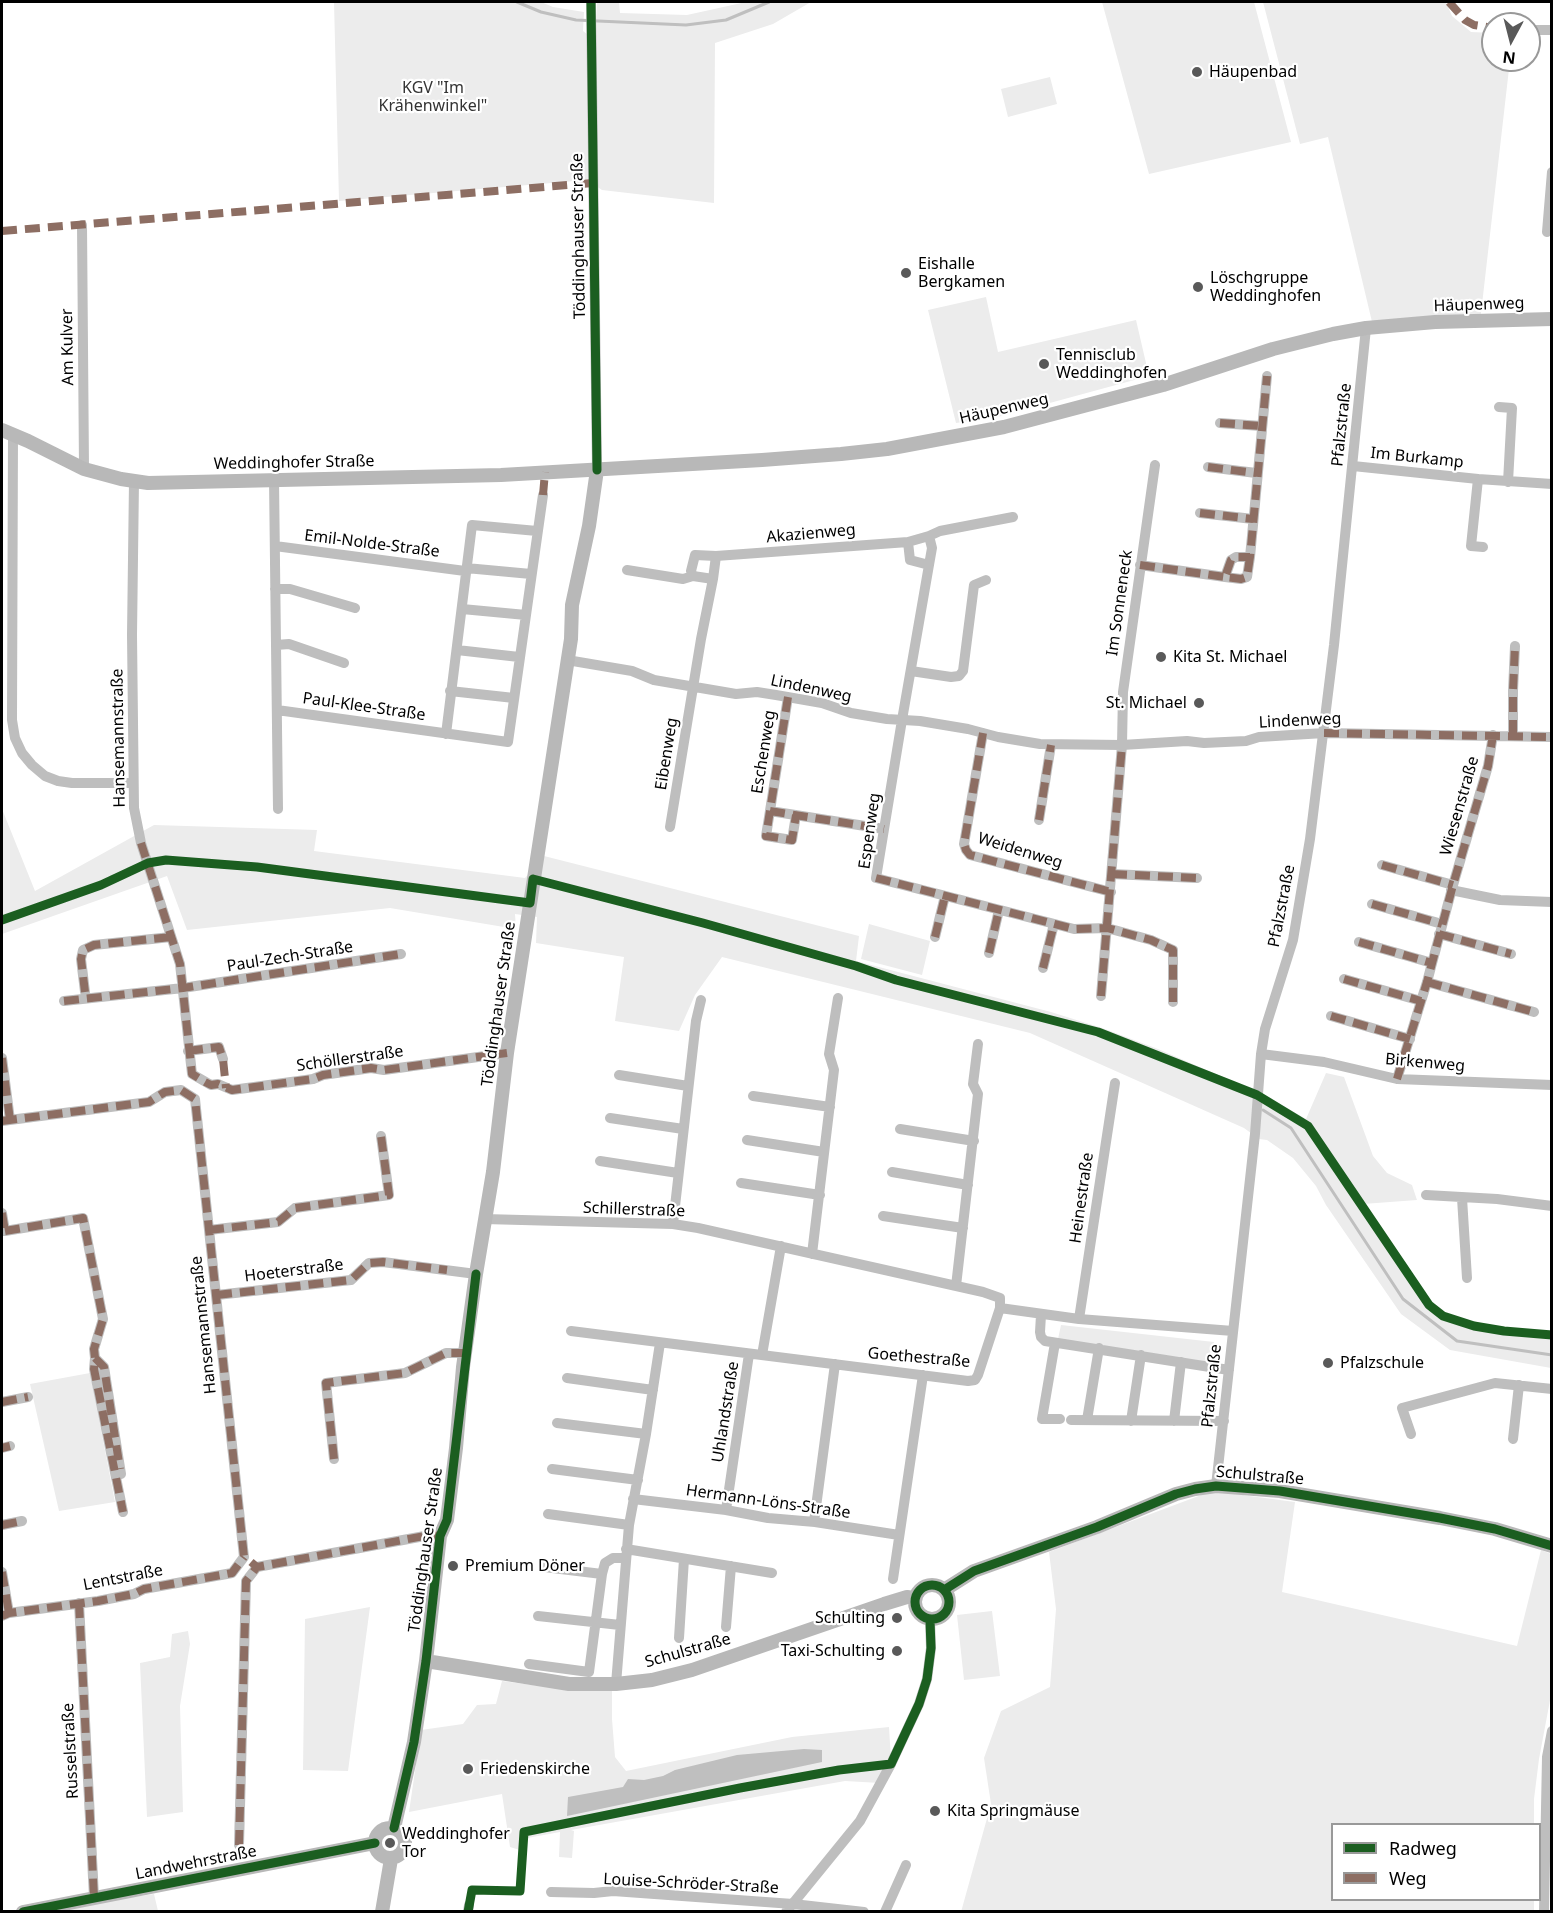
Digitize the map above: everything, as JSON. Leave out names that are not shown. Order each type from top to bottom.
[{"type":"street","name":"Töddinghauser Straße","points":[[394,1828],[414,1742],[440,1536],[447,1520],[465,1353],[493,1172],[507,1053],[571,639],[572,605],[590,526],[597,470],[591,2]]},
{"type":"street","points":[[1547,232],[1551,172]]},
{"type":"street","name":"Am Kulver","points":[[82,225],[84,469]]},
{"type":"street","name":"Häupenweg","points":[[597,470],[841,454],[933,441],[1005,427],[1069,411],[1163,385],[1273,349],[1366,328],[1434,322],[1551,319]]},
{"type":"street","name":"Pfalzstraße","points":[[1216,1486],[1230,1370],[1261,1054],[1265,1029],[1293,940],[1310,839],[1324,733],[1366,328]]},
{"type":"street","points":[[1140,565],[1241,579],[1247,577],[1267,376]]},
{"type":"street","points":[[1499,407],[1512,408],[1509,482]]},
{"type":"street","points":[[1220,423],[1261,426]]},
{"type":"street","name":"Weddinghofer Straße","points":[[7,432],[84,469],[134,481],[164,483],[501,475],[597,470]]},
{"type":"street","points":[[7,432],[12,720],[15,738],[22,753],[32,765],[45,776],[58,781],[133,783]]},
{"type":"street","name":"Im Sonneneck","points":[[1122,745],[1123,692],[1155,465]]},
{"type":"street","name":"Im Burkamp","points":[[1353,466],[1478,480],[1551,484]]},
{"type":"street","points":[[1208,467],[1256,473]]},
{"type":"street","points":[[274,480],[278,808]]},
{"type":"street","name":"Im Burkamp","points":[[1478,480],[1471,546],[1483,548]]},
{"type":"street","name":"Hansemannstraße","points":[[134,481],[134,808],[141,843],[180,964],[188,1051],[192,1074],[199,1079]]},
{"type":"street","points":[[450,691],[514,698],[543,495]]},
{"type":"street","points":[[1200,513],[1253,519]]},
{"type":"street","name":"Akazienweg","points":[[693,576],[691,571],[695,555],[716,556],[908,542],[940,531],[1013,518]]},
{"type":"street","points":[[446,734],[472,525],[537,531]]},
{"type":"street","points":[[902,720],[932,548],[929,536]]},
{"type":"street","points":[[908,542],[910,560],[929,565]]},
{"type":"street","name":"Emil-Nolde-Straße","points":[[275,546],[466,569],[531,574]]},
{"type":"street","points":[[693,687],[716,556]]},
{"type":"street","points":[[1225,576],[1231,560],[1250,557]]},
{"type":"street","points":[[627,570],[683,579],[693,576],[712,579]]},
{"type":"street","points":[[911,671],[951,677],[959,676],[963,670],[974,585],[986,580]]},
{"type":"street","points":[[275,589],[290,590],[355,608]]},
{"type":"street","points":[[462,609],[526,615]]},
{"type":"street","points":[[276,645],[289,644],[344,663]]},
{"type":"street","points":[[1513,735],[1515,646]]},
{"type":"street","points":[[457,650],[519,657]]},
{"type":"street","name":"Lindenweg","points":[[567,660],[632,671],[654,680],[693,687],[736,694],[757,692],[788,697],[822,703],[851,713],[949,726],[998,737],[1051,745],[1236,742],[1259,737],[1324,733],[1551,736]]},
{"type":"street","name":"Eibenweg","points":[[670,827],[693,687]]},
{"type":"street","name":"Eschenweg","points":[[788,697],[766,836],[792,840],[796,815]]},
{"type":"street","name":"Paul-Klee-Straße","points":[[277,710],[508,742],[514,698]]},
{"type":"street","name":"Espenweg","points":[[902,720],[876,878],[1074,929],[1107,928],[1151,940],[1173,950],[1173,1002]]},
{"type":"street","name":"Weidenweg","points":[[983,733],[964,843],[970,855],[1111,892]]},
{"type":"street","name":"Wiesenstraße","points":[[1397,1078],[1427,982],[1488,766],[1493,735]]},
{"type":"street","points":[[1038,820],[1051,745]]},
{"type":"street","points":[[1101,996],[1122,745]]},
{"type":"street","name":"Eschenweg","points":[[770,811],[884,829]]},
{"type":"street","points":[[1382,865],[1500,900],[1551,902]]},
{"type":"street","points":[[1112,874],[1197,878]]},
{"type":"street","points":[[935,937],[945,896]]},
{"type":"street","points":[[1372,904],[1511,954]]},
{"type":"street","points":[[989,953],[999,910]]},
{"type":"street","points":[[1043,968],[1054,924]]},
{"type":"street","points":[[85,992],[81,959],[83,950],[93,945],[171,937]]},
{"type":"street","points":[[1359,942],[1432,963]]},
{"type":"street","name":"Paul-Zech-Straße","points":[[183,988],[401,954]]},
{"type":"street","points":[[1344,980],[1421,1001]]},
{"type":"street","points":[[1427,982],[1534,1012]]},
{"type":"street","points":[[64,1001],[183,988]]},
{"type":"street","points":[[812,1254],[834,1070],[829,1054],[838,998]]},
{"type":"street","points":[[673,1224],[696,1021],[701,1000]]},
{"type":"street","points":[[1331,1016],[1410,1039]]},
{"type":"street","points":[[956,1286],[974,1141],[978,1094],[973,1084],[978,1044]]},
{"type":"street","points":[[188,1051],[219,1047],[223,1059]]},
{"type":"street","name":"Schöllerstraße","points":[[199,1079],[211,1085],[218,1084],[232,1090],[371,1068],[384,1070],[507,1053]]},
{"type":"street","name":"Birkenweg","points":[[1261,1054],[1324,1062],[1397,1078],[1551,1085]]},
{"type":"street","points":[[2,1058],[6,1120]]},
{"type":"street","points":[[619,1075],[688,1086]]},
{"type":"street","name":"Heinestraße","points":[[1079,1318],[1115,1083]]},
{"type":"street","name":"Hansemannstraße","points":[[6,1120],[149,1102],[165,1092],[182,1090],[195,1099],[244,1557]]},
{"type":"street","points":[[753,1096],[830,1107]]},
{"type":"street","points":[[610,1118],[683,1129]]},
{"type":"street","points":[[900,1129],[974,1141]]},
{"type":"street","points":[[209,1230],[278,1222],[295,1208],[389,1195],[381,1136]]},
{"type":"street","points":[[747,1140],[824,1152]]},
{"type":"street","points":[[600,1161],[678,1173]]},
{"type":"street","points":[[892,1172],[968,1185]]},
{"type":"street","points":[[741,1183],[820,1195]]},
{"type":"street","points":[[1426,1195],[1497,1199],[1551,1206]]},
{"type":"street","points":[[1462,1198],[1467,1278]]},
{"type":"street","points":[[2,1213],[3,1231],[83,1218],[103,1319],[94,1348],[96,1386],[123,1512]]},
{"type":"street","points":[[883,1216],[963,1228]]},
{"type":"street","name":"Schillerstraße","points":[[484,1219],[673,1224],[724,1233],[997,1295],[1001,1302],[1000,1308]]},
{"type":"street","points":[[762,1355],[780,1246]]},
{"type":"street","name":"Hoeterstraße","points":[[217,1295],[351,1280],[369,1263],[383,1262],[476,1274]]},
{"type":"street","points":[[1000,1308],[1041,1315],[1233,1331]]},
{"type":"street","name":"Goethestraße","points":[[572,1331],[968,1381],[975,1380],[978,1375],[1000,1308]]},
{"type":"street","points":[[1041,1315],[1041,1337],[1045,1341],[1230,1370]]},
{"type":"street","points":[[1055,1342],[1042,1419],[1060,1419]]},
{"type":"street","points":[[616,1684],[629,1525],[660,1343]]},
{"type":"street","points":[[1087,1420],[1099,1348]]},
{"type":"street","points":[[334,1459],[326,1383],[405,1373],[446,1353],[465,1353]]},
{"type":"street","name":"Uhlandstraße","points":[[726,1510],[749,1354]]},
{"type":"street","points":[[1131,1421],[1141,1355]]},
{"type":"street","points":[[1174,1421],[1181,1362]]},
{"type":"street","points":[[814,1522],[835,1364]]},
{"type":"street","points":[[893,1579],[923,1375]]},
{"type":"street","points":[[567,1378],[653,1390]]},
{"type":"street","points":[[1411,1434],[1402,1408],[1495,1383],[1551,1389]]},
{"type":"street","points":[[1513,1438],[1519,1385]]},
{"type":"street","points":[[2,1402],[28,1397]]},
{"type":"street","points":[[1071,1420],[1224,1421]]},
{"type":"street","points":[[557,1423],[646,1434]]},
{"type":"street","points":[[552,1469],[638,1480]]},
{"type":"street","name":"Schulstraße","points":[[947,1595],[987,1568],[1097,1527],[1176,1494],[1195,1488],[1216,1486],[1280,1491],[1450,1520],[1495,1529],[1551,1546]]},
{"type":"street","name":"Hermann-Löns-Straße","points":[[633,1499],[899,1535]]},
{"type":"street","points":[[548,1514],[629,1525]]},
{"type":"street","points":[[2,1525],[22,1521]]},
{"type":"street","points":[[239,1845],[246,1581],[257,1567],[430,1535],[440,1536]]},
{"type":"street","points":[[529,1664],[589,1672],[602,1574],[605,1563],[613,1558],[626,1554],[684,1559],[772,1573]]},
{"type":"street","name":"Lentstraße","points":[[5,1614],[125,1596],[144,1589],[232,1573],[244,1557]]},
{"type":"street","points":[[680,1638],[684,1559]]},
{"type":"street","points":[[726,1627],[731,1566]]},
{"type":"street","points":[[544,1567],[602,1574]]},
{"type":"street","points":[[2,1572],[5,1614]]},
{"type":"street","points":[[930,1585],[947,1595],[946,1612],[942,1617],[930,1620],[922,1617],[916,1611],[915,1598],[921,1589],[930,1585]]},
{"type":"street","name":"Schulstraße","points":[[426,1661],[549,1682],[588,1685],[652,1680],[692,1670],[884,1604],[915,1598]]},
{"type":"street","name":"Russelstraße","points":[[79,1603],[94,1898]]},
{"type":"street","points":[[538,1616],[620,1625]]},
{"type":"street","points":[[789,1908],[856,1827],[872,1802],[891,1764],[919,1704],[927,1679],[931,1648],[930,1620]]},
{"type":"street","points":[[1544,1911],[1547,1757],[1551,1731]]},
{"type":"street","points":[[394,1828],[401,1832],[406,1843],[400,1855],[391,1858],[380,1854],[375,1843],[382,1830],[394,1828]]},
{"type":"street","name":"Landwehrstraße","points":[[23,1911],[375,1843]]},
{"type":"street","points":[[382,1911],[391,1858]]},
{"type":"street","points":[[885,1911],[906,1865]]},
{"type":"street","name":"Louise-Schröder-Straße","points":[[551,1892],[613,1891],[789,1908],[864,1911]]},
{"type":"green space","name":"KGV \"Im Krähenwinkel\"","points":[[334,2],[541,2],[553,7],[584,12],[583,31],[596,41],[597,2],[619,2],[620,13],[687,15],[746,2],[811,2],[773,24],[715,43],[714,203],[602,190],[587,180],[339,201]]},
{"type":"green space","name":"Häupenbad","points":[[1102,2],[1254,2],[1291,142],[1149,174]]},
{"type":"green space","points":[[1263,2],[1446,2],[1452,16],[1471,32],[1481,32],[1481,72],[1509,72],[1480,322],[1373,326],[1328,137],[1300,144]]},
{"type":"green space","points":[[1050,77],[1057,104],[1008,117],[1001,89]]},
{"type":"green space","name":"Tennisclub Weddinghofen","points":[[986,297],[998,352],[1136,320],[1149,376],[1002,416],[956,423],[928,310]]},
{"type":"green space","points":[[2,809],[35,891],[154,825],[317,830],[314,851],[525,878],[544,856],[859,936],[856,961],[1051,1012],[1102,1028],[1158,1049],[1265,1095],[1306,1119],[1326,1073],[1344,1077],[1373,1156],[1387,1173],[1412,1185],[1417,1200],[1363,1204],[1415,1286],[1432,1304],[1449,1317],[1472,1325],[1551,1335],[1551,1368],[1450,1350],[1401,1314],[1326,1205],[1316,1186],[1293,1158],[1244,1128],[1030,1033],[722,957],[695,995],[679,1031],[615,1021],[624,957],[536,943],[537,917],[515,914],[516,929],[390,908],[187,930],[167,876],[2,934]]},
{"type":"green space","points":[[869,924],[930,941],[922,975],[861,959]]},
{"type":"green space","points":[[1061,1325],[1214,1342],[1211,1363],[1058,1339]]},
{"type":"green space","points":[[90,1373],[115,1502],[59,1511],[30,1384]]},
{"type":"green space","points":[[1212,1491],[1295,1502],[1282,1592],[1517,1646],[1541,1550],[1551,1554],[1551,1695],[1539,1759],[1534,1799],[1534,1823],[1331,1823],[1331,1901],[1534,1901],[1534,1911],[961,1912],[991,1804],[984,1758],[1001,1711],[1050,1687],[1056,1609],[1049,1552]]},
{"type":"green space","points":[[370,1607],[348,1771],[303,1770],[305,1619]]},
{"type":"green space","points":[[992,1611],[1000,1676],[964,1680],[957,1615]]},
{"type":"green space","points":[[188,1631],[190,1644],[180,1706],[183,1812],[147,1817],[140,1663],[170,1657],[172,1634]]},
{"type":"green space","points":[[502,1681],[570,1690],[612,1691],[615,1757],[626,1771],[792,1737],[889,1727],[891,1760],[880,1783],[845,1781],[571,1830],[574,1831],[572,1858],[559,1857],[560,1832],[522,1839],[520,1850],[510,1847],[502,1794],[409,1812],[421,1730],[463,1724],[477,1705],[496,1704]]},
{"type":"green space","points":[[154,1894],[158,1911],[48,1912],[48,1910]]},
{"type":"shaded area","points":[[804,1749],[822,1750],[822,1762],[567,1816],[568,1797],[623,1787],[628,1779],[644,1780],[663,1776],[675,1770],[737,1755]]},
{"type":"waterway","points":[[517,2],[541,12],[576,20],[686,25],[726,20],[769,2]]},
{"type":"waterway","points":[[1263,1110],[1291,1128],[1403,1299],[1457,1341],[1552,1355]]},
{"type":"marked path","points":[[1449,2],[1465,20],[1481,26]]},
{"type":"marked path","points":[[2,231],[593,183]]},
{"type":"marked path","points":[[1250,557],[1247,577],[1241,579],[1225,577],[1231,560],[1236,557],[1250,557],[1267,376]]},
{"type":"marked path","points":[[1220,423],[1261,426]]},
{"type":"marked path","points":[[1208,467],[1256,473]]},
{"type":"marked path","points":[[543,495],[545,472]]},
{"type":"marked path","points":[[1200,513],[1253,519]]},
{"type":"marked path","points":[[1140,565],[1225,577]]},
{"type":"marked path","points":[[1513,735],[1515,646]]},
{"type":"marked path","points":[[788,697],[766,836],[792,840],[796,815]]},
{"type":"marked path","points":[[983,733],[964,844],[970,855],[1111,892]]},
{"type":"marked path","points":[[1324,733],[1552,737]]},
{"type":"marked path","points":[[1397,1079],[1488,766],[1493,735]]},
{"type":"marked path","points":[[1039,820],[1051,745]]},
{"type":"marked path","points":[[1101,996],[1122,745]]},
{"type":"marked path","points":[[770,811],[884,829]]},
{"type":"marked path","points":[[141,843],[180,964],[192,1074],[205,1082],[232,1090],[371,1068],[384,1070],[507,1053]]},
{"type":"marked path","points":[[1382,865],[1453,885]]},
{"type":"marked path","points":[[1112,874],[1197,878]]},
{"type":"marked path","points":[[876,878],[1074,929],[1107,928],[1151,940],[1173,950],[1173,1002]]},
{"type":"marked path","points":[[935,937],[945,896]]},
{"type":"marked path","points":[[1372,904],[1442,924]]},
{"type":"marked path","points":[[989,953],[999,910]]},
{"type":"marked path","points":[[1043,968],[1054,924]]},
{"type":"marked path","points":[[1439,934],[1511,954]]},
{"type":"marked path","points":[[85,992],[81,959],[83,950],[94,945],[171,937]]},
{"type":"marked path","points":[[1359,942],[1432,963]]},
{"type":"marked path","points":[[64,1001],[183,988],[401,954]]},
{"type":"marked path","points":[[1344,979],[1421,1001]]},
{"type":"marked path","points":[[1427,982],[1534,1012]]},
{"type":"marked path","points":[[1331,1016],[1410,1039]]},
{"type":"marked path","points":[[188,1051],[219,1047],[223,1059],[226,1088]]},
{"type":"marked path","points":[[2,1058],[10,1120]]},
{"type":"marked path","points":[[2,1121],[149,1102],[165,1092],[181,1090],[195,1099],[244,1557]]},
{"type":"marked path","points":[[209,1230],[278,1222],[295,1208],[389,1195],[381,1136]]},
{"type":"marked path","points":[[2,1213],[5,1231],[2,1231]]},
{"type":"marked path","points":[[5,1231],[83,1218],[103,1319],[94,1349],[94,1369],[123,1512]]},
{"type":"marked path","points":[[217,1295],[351,1280],[369,1263],[383,1262],[447,1270]]},
{"type":"marked path","points":[[334,1459],[326,1383],[405,1373],[446,1353],[465,1353]]},
{"type":"marked path","points":[[95,1358],[104,1367],[120,1469]]},
{"type":"marked path","points":[[2,1402],[28,1397]]},
{"type":"marked path","points":[[2,1448],[10,1446]]},
{"type":"marked path","points":[[2,1525],[22,1521]]},
{"type":"marked path","points":[[251,1562],[257,1567],[430,1535],[440,1536]]},
{"type":"marked path","points":[[2,1616],[9,1613],[98,1601],[134,1594],[144,1589],[232,1573],[244,1557]]},
{"type":"marked path","points":[[239,1845],[246,1581],[257,1567]]},
{"type":"marked path","points":[[2,1572],[9,1613]]},
{"type":"marked path","points":[[79,1603],[94,1897]]},
{"type":"cycle path","points":[[591,2],[597,470]]},
{"type":"cycle path","points":[[2,920],[101,885],[148,863],[166,860],[257,867],[530,903],[533,879],[703,923],[856,966],[896,980],[1098,1032],[1257,1095],[1308,1126],[1429,1305],[1443,1316],[1474,1326],[1552,1335]]},
{"type":"cycle path","points":[[394,1828],[414,1742],[440,1536],[447,1520],[476,1274]]},
{"type":"cycle path","points":[[944,1590],[974,1571],[1097,1527],[1176,1494],[1216,1486],[1280,1491],[1440,1518],[1495,1529],[1552,1546]]},
{"type":"cycle path","points":[[932,1585],[944,1590],[949,1602],[944,1614],[932,1619],[920,1614],[915,1602],[920,1590],[932,1585]]},
{"type":"cycle path","points":[[468,1912],[472,1890],[520,1891],[524,1832],[740,1788],[839,1770],[891,1764],[919,1704],[927,1679],[931,1648],[930,1620]]},
{"type":"cycle path","points":[[23,1912],[375,1843]]},
{"type":"place","name":"Häupenbad","points":[[1197,72]]},
{"type":"place","name":"Eishalle Bergkamen","points":[[906,273]]},
{"type":"place","name":"Löschgruppe Weddinghofen","points":[[1198,287]]},
{"type":"place","name":"Tennisclub Weddinghofen","points":[[1044,364]]},
{"type":"place","name":"Kita St. Michael","points":[[1161,657]]},
{"type":"place","name":"St. Michael","points":[[1199,703]]},
{"type":"place","name":"Pfalzschule","points":[[1328,1363]]},
{"type":"place","name":"Premium Döner","points":[[453,1566]]},
{"type":"place","name":"Schulting","points":[[897,1618]]},
{"type":"place","name":"Taxi-Schulting","points":[[897,1651]]},
{"type":"place","name":"Friedenskirche","points":[[468,1769]]},
{"type":"place","name":"Kita Springmäuse","points":[[935,1811]]},
{"type":"place","name":"Weddinghofer Tor","points":[[390,1843]]}]
